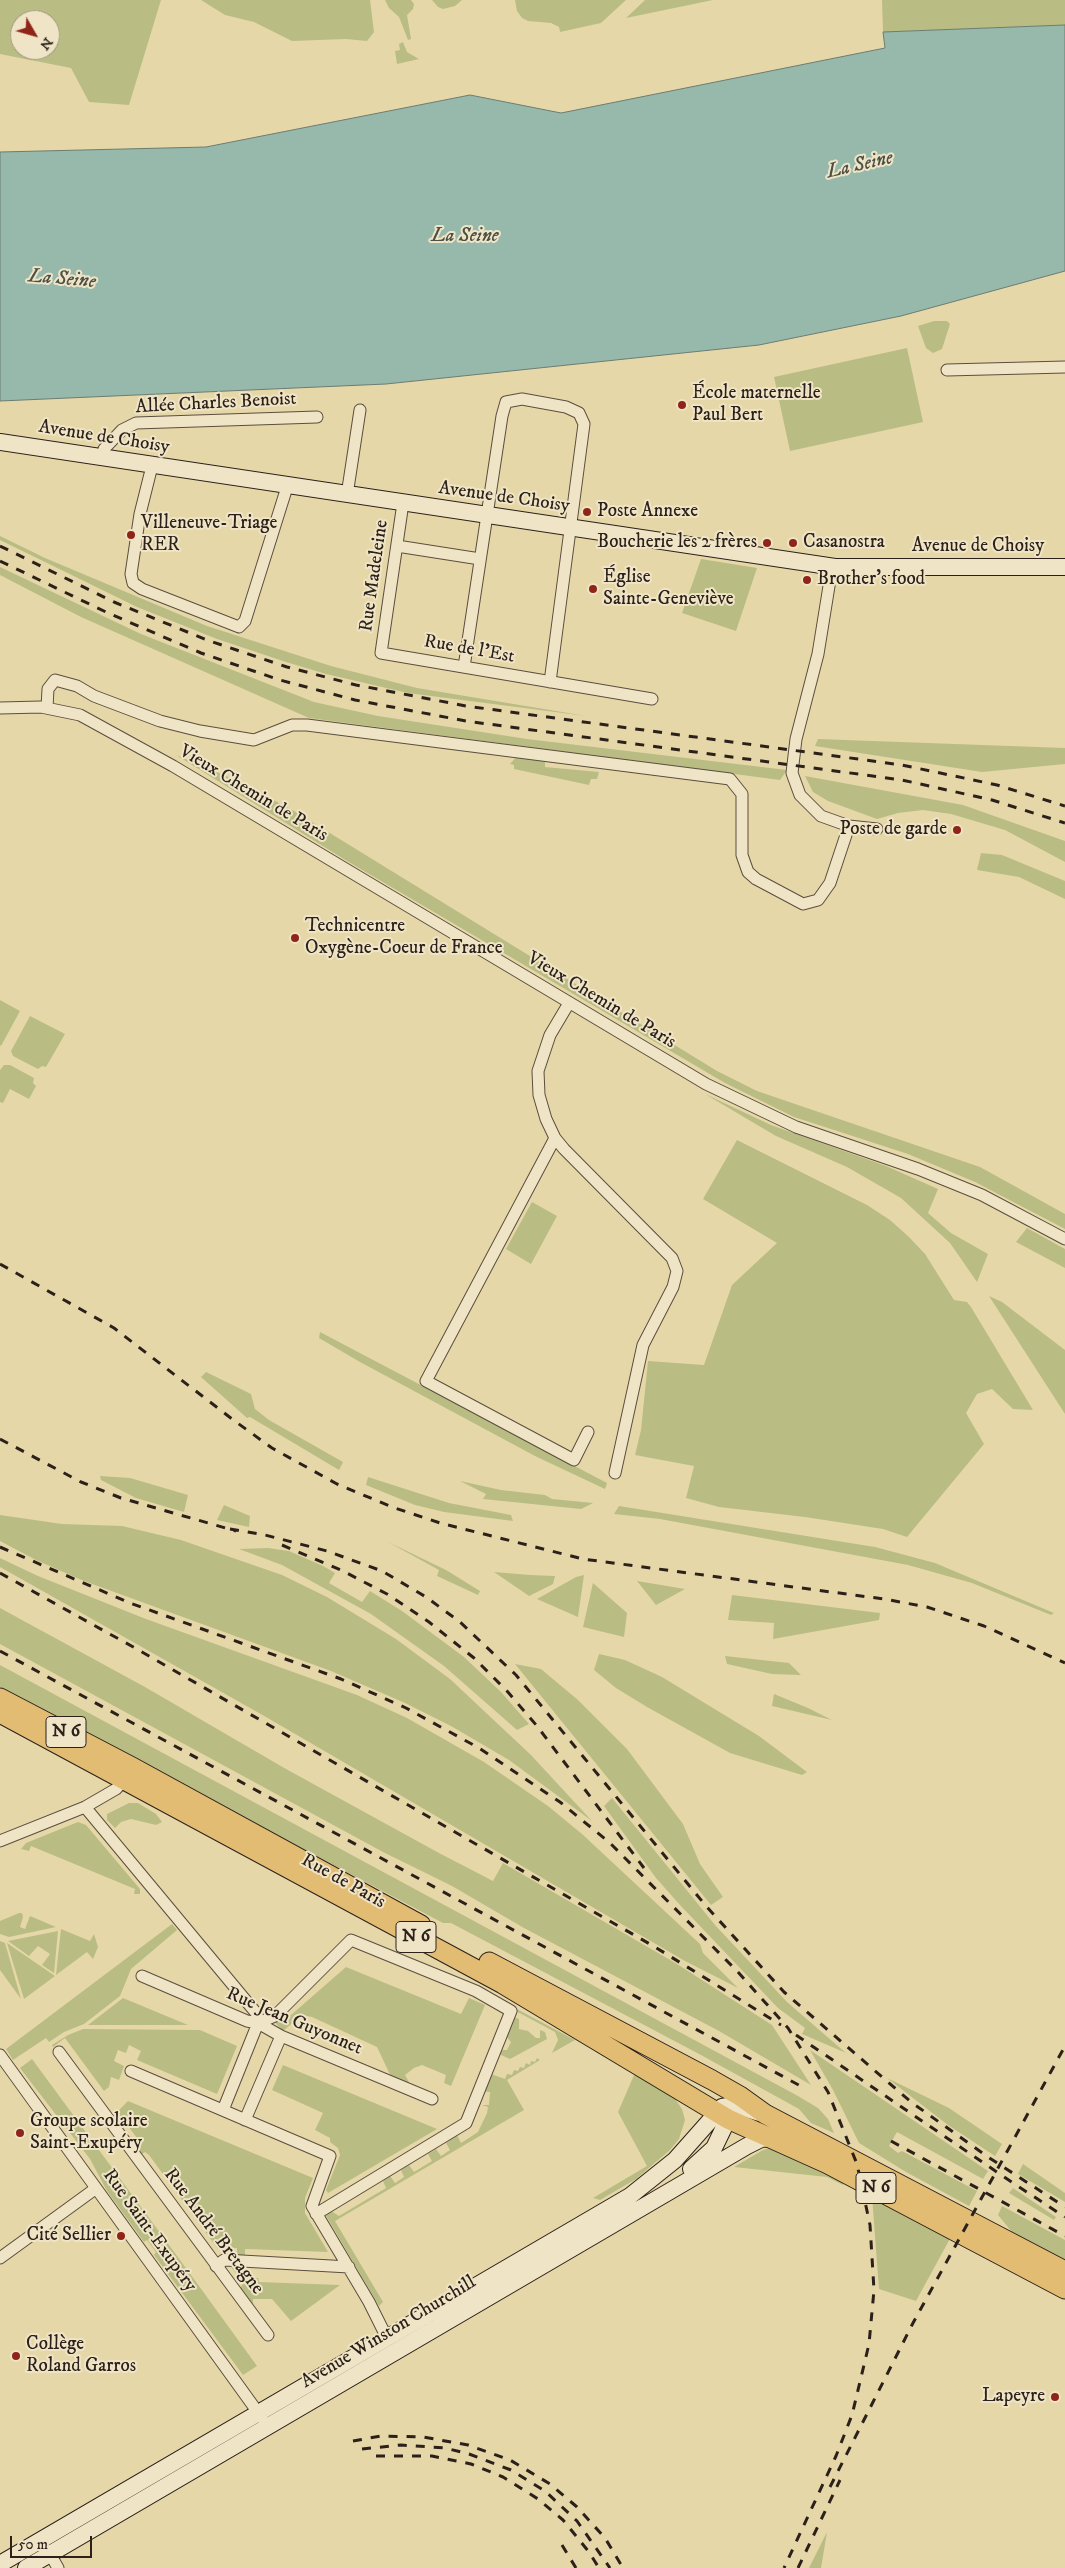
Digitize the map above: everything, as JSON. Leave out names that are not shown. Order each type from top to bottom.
[{"type":"main road","name":"Avenue de Choisy","points":[[0,442],[287,487],[835,567],[1065,567]]},
{"type":"main road","name":"Rue de Paris","points":[[0,1698],[287,1866],[511,1989],[718,2110]]},
{"type":"main road","name":"Rue de Paris","points":[[0,1713],[129,1774],[712,2080]]},
{"type":"main road","points":[[628,2215],[708,2156],[714,2148],[719,2088],[712,2080]]},
{"type":"main road","name":"N 6","points":[[712,2080],[740,2096],[765,2114],[1065,2271]]},
{"type":"main road","points":[[718,2110],[734,2105],[765,2114]]},
{"type":"main road","name":"N 6","points":[[718,2110],[896,2198],[1065,2289]]},
{"type":"main road","name":"Avenue Winston Churchill","points":[[0,2564],[645,2186],[692,2143],[718,2110]]},
{"type":"main road","name":"Avenue Winston Churchill","points":[[26,2568],[268,2428],[751,2143],[761,2139],[773,2138]]},
{"type":"street","points":[[947,370],[1065,366]]},
{"type":"street","points":[[464,667],[506,402],[522,399],[566,407],[579,413],[584,424],[572,528],[550,682]]},
{"type":"street","points":[[347,495],[360,410]]},
{"type":"street","name":"Allée Charles Benoist","points":[[104,458],[104,449],[122,430],[136,423],[318,417]]},
{"type":"street","points":[[152,466],[140,514],[131,574],[133,583],[142,589],[239,628],[245,621],[287,487]]},
{"type":"street","name":"Rue Madeleine","points":[[381,653],[403,503]]},
{"type":"street","points":[[397,546],[480,559]]},
{"type":"street","points":[[835,567],[830,580],[822,637],[796,739],[792,773],[796,787],[806,803],[821,816],[849,826],[877,830]]},
{"type":"street","name":"Rue de l'Est","points":[[381,653],[652,699]]},
{"type":"street","points":[[46,708],[48,689],[55,680],[77,686],[94,696],[160,721],[200,731],[254,740],[292,725],[307,725],[730,779],[737,785],[742,794],[742,856],[748,872],[756,879],[802,904],[818,900],[830,884],[849,826]]},
{"type":"street","name":"Vieux Chemin de Paris","points":[[0,708],[46,708],[80,715],[131,742],[680,1070],[749,1106],[796,1127],[928,1172],[982,1195],[1065,1239]]},
{"type":"street","points":[[569,1002],[550,1035],[538,1071],[542,1106],[555,1138],[667,1252],[676,1266],[675,1282],[646,1336],[639,1356],[615,1473]]},
{"type":"street","points":[[555,1138],[426,1381],[574,1460],[588,1432]]},
{"type":"street","points":[[0,1841],[85,1807],[116,1789],[129,1774]]},
{"type":"street","points":[[85,1807],[257,2014],[258,2023],[222,2110]]},
{"type":"street","points":[[258,2023],[275,2016],[351,1940],[476,1991],[511,2011],[466,2123],[316,2214]]},
{"type":"street","name":"Rue Jean Guyonnet","points":[[142,1976],[247,2021],[258,2023],[281,2036],[432,2099]]},
{"type":"street","points":[[245,2120],[281,2036]]},
{"type":"street","name":"Rue André Bretagne","points":[[59,2052],[268,2335]]},
{"type":"street","name":"Rue Saint-Exupéry","points":[[0,2055],[268,2428]]},
{"type":"street","points":[[131,2071],[330,2156],[312,2206],[370,2302],[387,2338]]},
{"type":"street","points":[[0,2258],[95,2189]]},
{"type":"street","points":[[216,2266],[224,2260],[349,2268]]},
{"type":"street","points":[[50,2554],[58,2568]]},
{"type":"green space","points":[[0,0],[161,0],[129,105],[89,102],[71,68],[30,60],[60,60],[60,10],[10,10],[10,56],[0,54]]},
{"type":"green space","points":[[201,0],[370,0],[374,32],[367,41],[346,39],[292,41],[254,22],[225,15]]},
{"type":"green space","points":[[385,0],[411,0],[414,4],[413,9],[407,15],[411,39],[408,40],[399,17],[389,8]]},
{"type":"green space","points":[[432,0],[462,0],[455,6],[443,9],[438,7]]},
{"type":"green space","points":[[515,0],[626,0],[601,23],[560,32],[559,27],[551,23],[528,21],[522,18],[517,11]]},
{"type":"green space","points":[[645,0],[713,0],[626,18]]},
{"type":"green space","points":[[882,0],[1065,0],[1065,25],[883,32]]},
{"type":"green space","points":[[403,42],[407,52],[419,59],[397,64],[395,51],[400,50],[399,44]]},
{"type":"green space","points":[[934,321],[947,321],[950,324],[942,349],[933,353],[926,348],[918,326]]},
{"type":"green space","points":[[907,348],[923,422],[790,451],[774,377]]},
{"type":"green space","points":[[0,536],[45,558],[207,626],[331,666],[417,688],[586,716],[408,693],[326,674],[286,662],[217,639],[137,607],[0,540]]},
{"type":"green space","points":[[701,559],[757,568],[736,631],[682,613]]},
{"type":"green space","points":[[0,567],[141,634],[314,702],[378,716],[527,739],[787,770],[780,780],[309,718],[81,617],[0,575]]},
{"type":"green space","points":[[818,739],[1065,748],[1065,764],[982,772],[815,746]]},
{"type":"green space","points":[[176,755],[240,782],[294,811],[717,1071],[757,1091],[980,1167],[1065,1214],[1065,1229],[975,1182],[908,1154],[794,1117],[725,1083],[347,861]]},
{"type":"green space","points":[[517,756],[545,760],[545,767],[599,772],[597,779],[591,779],[589,785],[514,769],[514,765],[510,764]]},
{"type":"green space","points":[[805,776],[963,805],[1065,841],[1065,862],[1005,830],[951,814],[923,810],[898,813],[877,819],[828,801],[813,792]]},
{"type":"green space","points":[[981,853],[1002,855],[1065,881],[1065,899],[1019,877],[977,870]]},
{"type":"green space","points":[[0,1000],[20,1011],[1,1046],[0,1045]]},
{"type":"green space","points":[[30,1016],[65,1034],[46,1067],[42,1066],[38,1069],[13,1056],[11,1051]]},
{"type":"green space","points":[[4,1065],[10,1065],[34,1078],[33,1083],[36,1086],[29,1099],[10,1089],[3,1103],[0,1102],[0,1070]]},
{"type":"green space","points":[[705,1094],[771,1125],[886,1166],[938,1189],[928,1213],[951,1233],[988,1254],[977,1282],[950,1243],[901,1198],[847,1167],[776,1136]]},
{"type":"green space","points":[[737,1140],[867,1205],[890,1220],[909,1237],[925,1254],[954,1300],[967,1302],[971,1307],[1033,1410],[1013,1409],[992,1389],[977,1394],[966,1413],[984,1444],[907,1537],[883,1529],[805,1517],[719,1507],[686,1498],[694,1466],[635,1455],[641,1430],[648,1361],[704,1365],[732,1285],[777,1243],[703,1199]]},
{"type":"green space","points":[[532,1202],[557,1216],[531,1264],[506,1249]]},
{"type":"green space","points":[[1027,1228],[1065,1249],[1065,1268],[1016,1242]]},
{"type":"green space","points":[[989,1296],[1002,1302],[1065,1350],[1065,1414]]},
{"type":"green space","points":[[320,1332],[607,1483],[605,1489],[535,1456],[360,1362],[319,1338]]},
{"type":"green space","points":[[206,1372],[251,1394],[255,1409],[269,1420],[343,1462],[339,1470],[250,1417],[247,1418],[201,1377]]},
{"type":"green space","points":[[100,1476],[130,1478],[188,1495],[184,1512],[136,1498],[101,1480]]},
{"type":"green space","points":[[368,1477],[449,1503],[511,1515],[513,1521],[444,1512],[415,1505],[366,1485]]},
{"type":"green space","points":[[460,1481],[501,1490],[545,1495],[552,1499],[593,1503],[581,1509],[483,1499],[486,1494]]},
{"type":"green space","points":[[224,1505],[250,1516],[249,1527],[217,1520]]},
{"type":"green space","points":[[619,1506],[875,1547],[935,1563],[1054,1613],[1051,1615],[972,1583],[908,1565],[660,1519],[614,1514]]},
{"type":"green space","points":[[0,1515],[62,1524],[122,1526],[181,1540],[282,1575],[327,1597],[396,1639],[450,1679],[531,1755],[592,1821],[509,1760],[451,1726],[405,1703],[331,1671],[84,1581],[36,1560],[0,1541]]},
{"type":"green space","points":[[388,1542],[446,1570],[480,1591],[478,1595],[437,1576],[439,1570]]},
{"type":"green space","points":[[268,1548],[289,1551],[323,1566],[335,1573],[329,1583],[362,1602],[370,1591],[402,1611],[464,1657],[501,1692],[529,1724],[517,1730],[444,1666],[371,1614],[282,1565],[239,1549]]},
{"type":"green space","points":[[0,1558],[38,1576],[146,1619],[357,1695],[407,1718],[484,1762],[548,1806],[582,1834],[700,1944],[703,1953],[738,1988],[685,1961],[266,1717],[0,1567]]},
{"type":"green space","points":[[494,1572],[555,1576],[553,1584],[529,1596]]},
{"type":"green space","points":[[584,1575],[578,1617],[537,1599],[576,1577]]},
{"type":"green space","points":[[637,1581],[685,1589],[656,1605]]},
{"type":"green space","points":[[593,1583],[627,1613],[624,1637],[583,1627]]},
{"type":"green space","points":[[732,1595],[880,1613],[879,1620],[773,1639],[774,1623],[728,1620]]},
{"type":"green space","points":[[0,1608],[145,1687],[286,1769],[439,1853],[493,1881],[503,1863],[677,1964],[772,2025],[811,2085],[719,2031],[524,1928],[452,1886],[383,1852],[0,1644]]},
{"type":"green space","points":[[599,1654],[625,1660],[662,1677],[759,1736],[807,1772],[802,1775],[730,1753],[647,1707],[616,1688],[594,1670]]},
{"type":"green space","points":[[725,1656],[789,1663],[801,1675],[772,1674],[727,1664]]},
{"type":"green space","points":[[515,1664],[541,1669],[578,1700],[627,1749],[683,1824],[700,1864],[723,1897],[711,1905]]},
{"type":"green space","points":[[0,1665],[798,2096],[818,2108],[828,2119],[834,2133],[811,2123],[799,2109],[701,2055],[451,1923],[443,1923],[0,1687]]},
{"type":"green space","points":[[774,1694],[808,1708],[832,1720],[772,1706]]},
{"type":"green space","points":[[612,1798],[715,1925],[787,2002],[846,2053],[802,2034],[805,2028],[778,2008],[680,1905],[656,1878],[604,1806]]},
{"type":"green space","points":[[129,1803],[138,1803],[156,1814],[162,1822],[156,1825],[131,1819],[121,1822],[115,1828],[107,1820],[107,1814]]},
{"type":"green space","points":[[78,1822],[86,1825],[140,1889],[140,1894],[134,1894],[135,1889],[31,1846],[29,1851],[21,1849],[26,1843]]},
{"type":"green space","points":[[22,1913],[23,1917],[20,1927],[25,1929],[30,1916],[56,1927],[9,1937],[0,1934],[0,1921]]},
{"type":"green space","points":[[172,1924],[177,1930],[131,1969],[120,1996],[84,2024],[64,2032],[49,2042],[46,2038],[13,2060],[6,2049]]},
{"type":"green space","points":[[61,1929],[90,1941],[94,1934],[98,1947],[93,1959],[87,1952],[56,1975]]},
{"type":"green space","points":[[58,1931],[54,1973],[42,1965],[50,1954],[38,1946],[29,1956],[8,1941]]},
{"type":"green space","points":[[0,1941],[5,1943],[21,1999],[0,1970]]},
{"type":"green space","points":[[7,1943],[55,1976],[24,1999]]},
{"type":"green space","points":[[346,1967],[461,2014],[469,1998],[485,2005],[451,2086],[444,2083],[446,2075],[422,2065],[405,2075],[409,2082],[405,2083],[392,2079],[377,2047],[312,2017],[302,2015],[283,2031],[278,2026],[275,2022],[286,2011],[291,2015]]},
{"type":"green space","points":[[123,1998],[188,2025],[88,2025]]},
{"type":"green space","points":[[513,2007],[575,2040],[552,2053],[558,2040],[555,2032],[514,2010]]},
{"type":"green space","points":[[514,2017],[519,2019],[519,2029],[528,2031],[536,2038],[540,2038],[540,2030],[545,2032],[547,2039],[510,2059],[499,2054],[498,2050],[507,2050],[511,2042],[505,2035]]},
{"type":"green space","points":[[83,2029],[200,2030],[237,2046],[217,2094],[137,2060],[141,2051],[129,2045],[126,2053],[118,2050],[114,2061],[124,2066],[119,2080],[111,2077],[109,2087],[104,2091],[65,2038],[53,2047],[52,2045],[68,2035]]},
{"type":"green space","points":[[810,2050],[988,2171],[983,2179],[897,2132],[889,2146],[898,2153],[902,2151],[977,2191],[969,2206],[906,2172],[859,2143],[833,2090]]},
{"type":"green space","points":[[537,2058],[540,2060],[507,2080],[524,2110],[335,2221],[383,2302],[379,2306],[325,2214],[331,2211],[339,2216],[386,2188],[383,2181],[390,2176],[395,2183],[404,2177],[401,2170],[409,2165],[414,2172],[432,2161],[428,2154],[436,2149],[441,2156],[450,2150],[446,2143],[457,2135],[461,2143],[478,2132],[488,2107],[482,2105],[489,2105],[490,2092],[481,2091],[491,2074],[505,2079],[507,2074],[512,2075],[514,2070],[518,2071],[520,2067],[524,2068],[526,2063],[530,2065],[531,2061],[535,2062]]},
{"type":"green space","points":[[32,2059],[257,2366],[243,2375],[154,2255],[156,2252],[147,2240],[144,2242],[107,2191],[90,2159],[20,2068]]},
{"type":"green space","points":[[283,2065],[437,2129],[328,2193],[326,2190],[340,2155],[338,2148],[330,2142],[330,2138],[315,2130],[323,2113],[272,2090]]},
{"type":"green space","points":[[635,2073],[673,2096],[682,2109],[685,2120],[679,2139],[670,2150],[636,2179],[600,2200],[593,2198],[647,2166],[618,2112]]},
{"type":"green space","points":[[887,2078],[949,2108],[1002,2144],[995,2156],[948,2125]]},
{"type":"green space","points":[[128,2101],[313,2178],[305,2198],[305,2213],[328,2252],[245,2249],[245,2256],[237,2256],[237,2248],[218,2249],[149,2155],[145,2152],[142,2154],[136,2152],[134,2149],[140,2142],[122,2118],[116,2123],[115,2114]]},
{"type":"green space","points":[[772,2147],[843,2178],[843,2185],[827,2177],[734,2167],[763,2150]]},
{"type":"green space","points":[[1023,2164],[1065,2193],[1065,2202],[1018,2174]]},
{"type":"green space","points":[[1013,2188],[1056,2217],[1054,2220],[1009,2193]]},
{"type":"green space","points":[[872,2196],[952,2235],[916,2301],[879,2289]]},
{"type":"green space","points":[[1002,2206],[1065,2240],[1065,2260],[1012,2232],[998,2215]]},
{"type":"green space","points":[[233,2265],[246,2265],[246,2278],[258,2278],[259,2282],[340,2285],[291,2321],[272,2299],[253,2299],[253,2307],[238,2290],[244,2283],[231,2267]]},
{"type":"green space","points":[[827,2532],[821,2568],[809,2568]]},
{"type":"water","name":"La Seine","points":[[1065,25],[1065,271],[901,316],[759,345],[386,384],[0,401],[0,152],[206,147],[470,95],[561,113],[885,48],[883,32]]},
{"type":"railway","points":[[0,546],[114,602],[207,640],[287,667],[356,685],[466,706],[902,765],[997,785],[1065,806]]},
{"type":"railway","points":[[0,561],[108,613],[201,653],[280,680],[355,700],[466,721],[902,780],[992,800],[1065,823]]},
{"type":"railway","points":[[0,1264],[114,1328],[272,1448],[337,1484],[392,1507],[440,1523],[583,1559],[884,1599],[927,1607],[984,1626],[1065,1663]]},
{"type":"railway","points":[[0,1439],[81,1482],[121,1498],[236,1531]]},
{"type":"railway","points":[[230,1529],[265,1535],[327,1551],[382,1571],[426,1597],[460,1622],[516,1675],[706,1906],[784,1992],[911,2102],[988,2157],[1065,2207]]},
{"type":"railway","points":[[282,1545],[343,1571],[387,1594],[429,1622],[474,1658],[507,1691],[537,1726],[644,1868]]},
{"type":"railway","points":[[0,1547],[130,1603],[341,1679],[406,1708],[479,1748],[560,1802],[610,1843],[737,1971],[788,2028],[828,2092],[857,2164],[870,2225],[874,2290],[869,2344],[852,2415],[836,2456],[784,2568]]},
{"type":"railway","points":[[0,1573],[135,1648],[655,1947],[781,2025]]},
{"type":"railway","points":[[0,1651],[806,2089]]},
{"type":"railway","points":[[796,2035],[1065,2217]]},
{"type":"railway","points":[[830,2487],[913,2323],[1065,2046]]},
{"type":"railway","points":[[891,2141],[1065,2236]]},
{"type":"railway","points":[[353,2441],[381,2436],[423,2437],[468,2445],[510,2460],[550,2484],[577,2507],[605,2538],[623,2568]]},
{"type":"railway","points":[[362,2449],[401,2445],[445,2448],[469,2454],[511,2470],[545,2491],[577,2521],[610,2568]]},
{"type":"railway","points":[[376,2456],[432,2456],[471,2464],[503,2477],[538,2499],[563,2520],[589,2552],[599,2568]]},
{"type":"railway","points":[[798,2568],[840,2480]]},
{"type":"railway","points":[[562,2545],[576,2568]]},
{"type":"place","name":"École maternelle Paul Bert","points":[[682,405]]},
{"type":"place","name":"Poste Annexe","points":[[587,512]]},
{"type":"place","name":"Villeneuve-Triage RER","points":[[131,535]]},
{"type":"place","name":"Boucherie les 2 frères","points":[[767,543]]},
{"type":"place","name":"Casanostra","points":[[793,543]]},
{"type":"place","name":"Brother's food","points":[[807,580]]},
{"type":"place","name":"Église Sainte-Geneviève","points":[[593,589]]},
{"type":"place","name":"Poste de garde","points":[[957,830]]},
{"type":"place","name":"Technicentre Oxygène-Coeur de France","points":[[295,938]]},
{"type":"place","name":"Groupe scolaire Saint-Exupéry","points":[[20,2133]]},
{"type":"place","name":"Cité Sellier","points":[[121,2236]]},
{"type":"place","name":"Collège Roland Garros","points":[[16,2356]]},
{"type":"place","name":"Lapeyre","points":[[1055,2397]]}]
